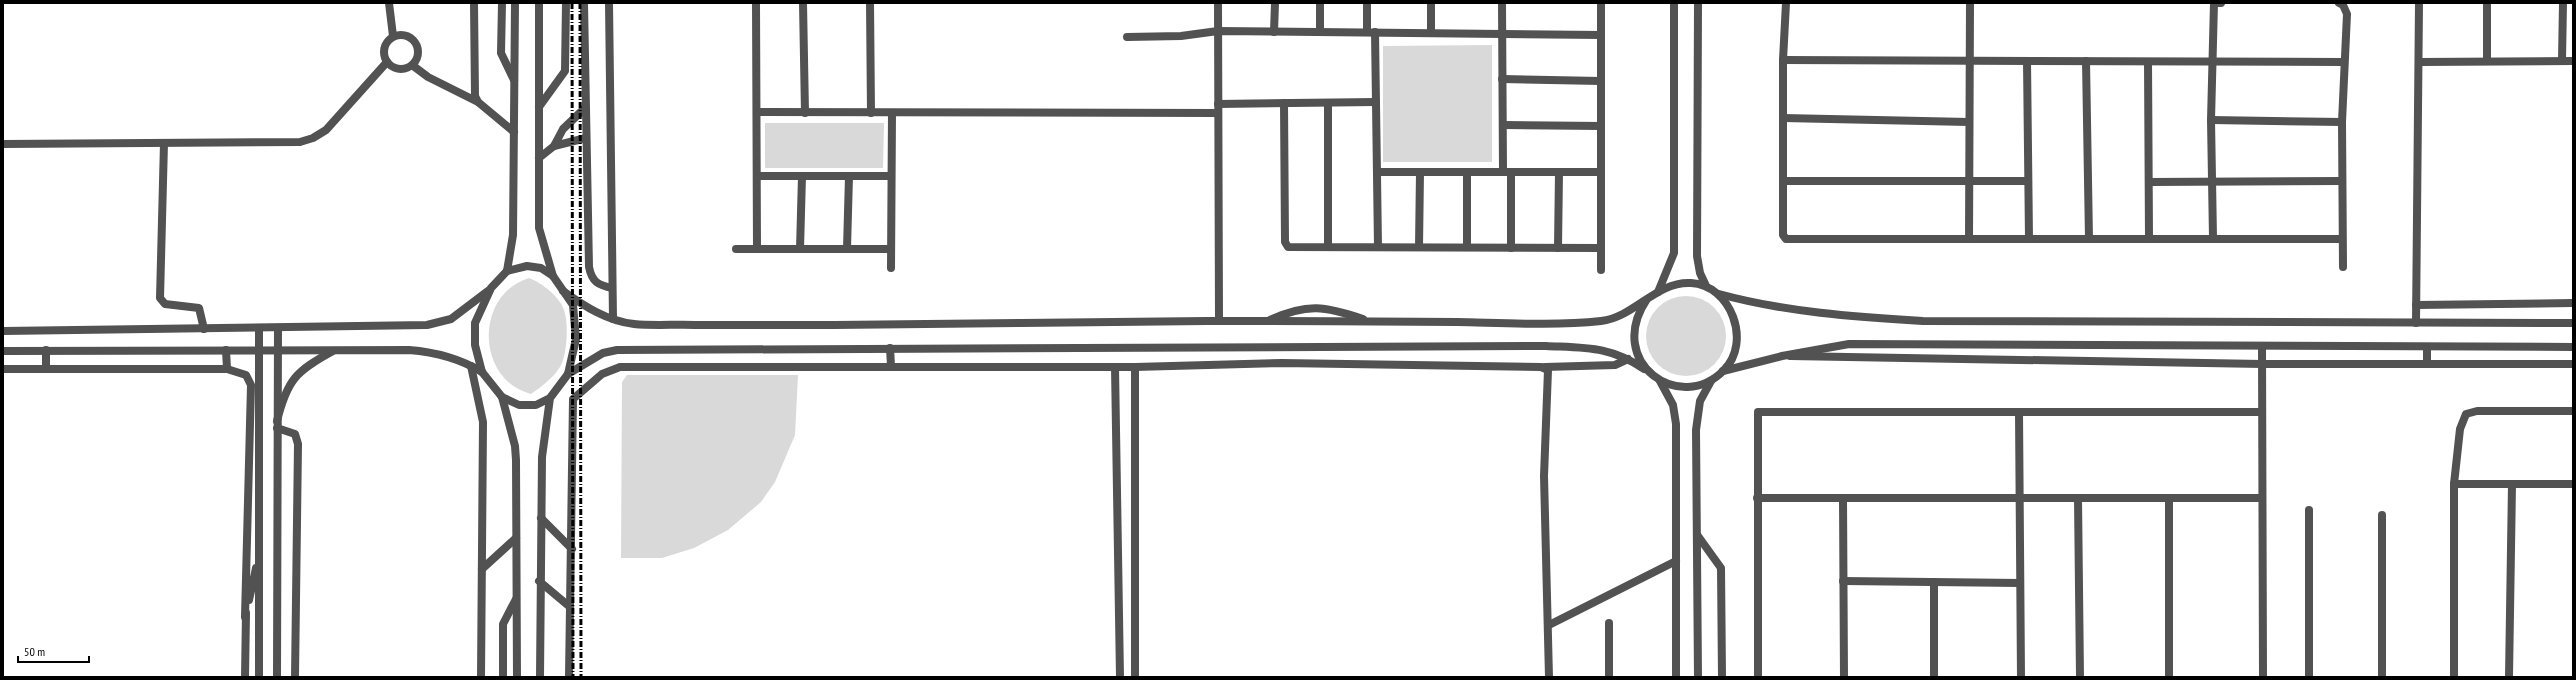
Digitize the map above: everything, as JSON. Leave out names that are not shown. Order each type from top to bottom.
[{"type":"street","points":[[389,3],[393,36]]},
{"type":"street","points":[[474,3],[475,92],[478,102]]},
{"type":"street","points":[[502,3],[501,53],[514,80]]},
{"type":"street","points":[[507,271],[513,235],[515,3]]},
{"type":"street","points":[[539,3],[539,228],[553,276],[573,305],[576,339],[568,374]]},
{"type":"street","points":[[539,107],[565,71],[566,3]]},
{"type":"street","points":[[584,3],[589,267],[594,281],[599,286],[612,288]]},
{"type":"street","points":[[609,3],[613,319]]},
{"type":"street","points":[[756,3],[757,249]]},
{"type":"street","points":[[803,3],[805,113]]},
{"type":"street","points":[[870,3],[871,113]]},
{"type":"street","points":[[1218,3],[1219,321]]},
{"type":"street","points":[[1274,32],[1275,3]]},
{"type":"street","points":[[1320,3],[1320,32]]},
{"type":"street","points":[[1367,3],[1371,32],[1376,102],[1378,247]]},
{"type":"street","points":[[1431,3],[1431,32]]},
{"type":"street","points":[[1502,3],[1503,172]]},
{"type":"street","points":[[1601,3],[1601,270]]},
{"type":"street","points":[[1657,292],[1674,253],[1674,3]]},
{"type":"street","points":[[1698,3],[1697,256],[1700,273],[1706,286]]},
{"type":"street","points":[[1786,3],[1783,60],[1783,235],[1786,239],[2342,239]]},
{"type":"street","points":[[1969,239],[1970,3]]},
{"type":"street","points":[[2213,238],[2211,120],[2214,3],[2221,3]]},
{"type":"street","points":[[2339,3],[2343,5],[2347,14],[2342,122],[2343,267]]},
{"type":"street","points":[[2416,323],[2420,3]]},
{"type":"street","points":[[2487,3],[2487,60]]},
{"type":"street","points":[[2562,60],[2563,3]]},
{"type":"street","points":[[1127,37],[1181,36],[1218,31],[1431,32],[1601,35]]},
{"type":"street","points":[[404,34],[414,40],[419,51],[412,65],[402,69],[388,62],[384,51],[385,45],[393,36],[404,34]]},
{"type":"street","points":[[1783,60],[1970,60],[2212,63],[2344,62]]},
{"type":"street","points":[[2420,62],[2573,60]]},
{"type":"street","points":[[2027,61],[2029,239]]},
{"type":"street","points":[[2086,61],[2089,239]]},
{"type":"street","points":[[3,144],[300,142],[314,138],[326,130],[388,62]]},
{"type":"street","points":[[2148,62],[2149,239]]},
{"type":"street","points":[[412,65],[428,77],[478,102],[514,132]]},
{"type":"street","points":[[1502,79],[1601,80]]},
{"type":"street","points":[[757,112],[892,113],[1218,108],[1284,103],[1376,102]]},
{"type":"street","points":[[1284,103],[1286,245],[1290,247],[1601,248]]},
{"type":"street","points":[[1328,103],[1328,247]]},
{"type":"street","points":[[539,158],[554,146],[563,129],[586,108]]},
{"type":"street","points":[[890,268],[892,113]]},
{"type":"street","points":[[1783,118],[1969,122]]},
{"type":"street","points":[[2211,120],[2342,122]]},
{"type":"street","points":[[1502,125],[1601,126]]},
{"type":"street","points":[[554,146],[586,138]]},
{"type":"street","points":[[164,143],[160,298],[165,304],[198,308],[204,329]]},
{"type":"street","points":[[1377,172],[1601,172]]},
{"type":"street","points":[[1419,247],[1420,172]]},
{"type":"street","points":[[1467,172],[1468,247]]},
{"type":"street","points":[[1511,172],[1511,248]]},
{"type":"street","points":[[1558,248],[1559,172]]},
{"type":"street","points":[[757,176],[891,176]]},
{"type":"street","points":[[800,249],[802,176]]},
{"type":"street","points":[[847,249],[849,176]]},
{"type":"street","points":[[1783,180],[2028,181]]},
{"type":"street","points":[[2149,182],[2212,183],[2342,181]]},
{"type":"street","points":[[736,249],[891,249]]},
{"type":"street","points":[[3,331],[427,325],[451,319],[491,288],[507,271],[527,266],[541,268],[553,276]]},
{"type":"street","points":[[563,291],[585,307],[613,319],[632,324],[765,325],[1219,321],[1550,323],[1605,321],[1627,311],[1668,285],[1692,282],[1706,286],[1719,294],[1749,302],[1855,317],[1923,321],[2573,323]]},
{"type":"street","points":[[482,372],[473,334],[475,323],[491,288]]},
{"type":"street","points":[[1698,677],[1696,430],[1700,401],[1711,381],[1723,371],[1729,363],[1738,340],[1736,321],[1719,294]]},
{"type":"street","points":[[1647,299],[1634,324],[1635,348],[1648,372]]},
{"type":"street","points":[[2416,305],[2573,303]]},
{"type":"street","points":[[1268,321],[1295,309],[1320,308],[1333,309],[1369,321]]},
{"type":"street","points":[[259,328],[259,677]]},
{"type":"street","points":[[277,677],[278,328]]},
{"type":"street","points":[[1723,371],[1782,356],[1849,344],[2262,347],[2573,347]]},
{"type":"street","points":[[502,397],[519,405],[536,405],[550,398],[568,374],[603,353],[617,350],[1546,346],[1604,349],[1628,359],[1660,381],[1686,387],[1711,381]]},
{"type":"street","points":[[2262,347],[2263,677]]},
{"type":"street","points":[[2427,347],[2427,363]]},
{"type":"street","points":[[890,348],[891,366]]},
{"type":"street","points":[[46,350],[46,369]]},
{"type":"street","points":[[226,350],[227,369]]},
{"type":"street","points":[[278,425],[283,396],[293,379],[309,364],[335,350]]},
{"type":"street","points":[[3,351],[335,350],[429,352],[462,360],[482,372],[502,397],[515,446],[517,677]]},
{"type":"street","points":[[1782,356],[2262,364],[2573,364]]},
{"type":"street","points":[[569,677],[573,400],[608,370],[620,367],[1135,367],[1282,363],[1545,367],[1615,365],[1628,359]]},
{"type":"street","points":[[471,366],[483,422],[481,677]]},
{"type":"street","points":[[1115,367],[1120,677]]},
{"type":"street","points":[[1135,367],[1135,677]]},
{"type":"street","points":[[1545,367],[1548,377],[1544,476],[1550,625],[1549,677]]},
{"type":"street","points":[[3,369],[227,369],[246,374],[251,384],[245,617],[245,677]]},
{"type":"street","points":[[1660,381],[1673,405],[1676,424],[1676,677]]},
{"type":"street","points":[[540,677],[539,581],[542,457],[550,398]]},
{"type":"street","points":[[1758,677],[1757,413],[1760,411],[2262,412]]},
{"type":"street","points":[[2454,677],[2454,484],[2460,429],[2463,420],[2470,412],[2573,411]]},
{"type":"street","points":[[2019,412],[2021,677]]},
{"type":"street","points":[[278,425],[295,434],[298,444],[295,677]]},
{"type":"street","points":[[2454,484],[2573,484]]},
{"type":"street","points":[[2509,677],[2512,484]]},
{"type":"street","points":[[1757,498],[2262,498]]},
{"type":"street","points":[[1843,498],[1844,677]]},
{"type":"street","points":[[2078,498],[2080,677]]},
{"type":"street","points":[[2169,498],[2169,677]]},
{"type":"street","points":[[2309,510],[2309,677]]},
{"type":"street","points":[[2382,515],[2382,677]]},
{"type":"street","points":[[541,518],[572,549]]},
{"type":"street","points":[[1698,536],[1721,568],[1722,677]]},
{"type":"street","points":[[482,569],[516,538]]},
{"type":"street","points":[[245,617],[259,552]]},
{"type":"street","points":[[1550,625],[1676,561]]},
{"type":"street","points":[[539,581],[570,607]]},
{"type":"street","points":[[1843,581],[2020,583]]},
{"type":"street","points":[[1934,582],[1934,677]]},
{"type":"street","points":[[503,677],[503,624],[516,598]]},
{"type":"street","points":[[1609,623],[1609,677]]},
{"type":"shaded area","points":[[1492,45],[1492,162],[1383,162],[1383,46]]},
{"type":"shaded area","points":[[765,123],[884,123],[883,168],[765,168]]},
{"type":"shaded area","points":[[529,278],[539,283],[554,295],[562,305],[566,316],[567,331],[566,347],[560,367],[550,379],[531,394],[513,386],[500,372],[492,356],[489,337],[491,318],[498,301],[511,287]]},
{"type":"shaded area","points":[[1686,296],[1701,299],[1714,308],[1723,321],[1726,336],[1723,351],[1714,364],[1701,373],[1686,376],[1671,373],[1658,364],[1649,351],[1646,336],[1649,321],[1658,308],[1671,299]]},
{"type":"shaded area","points":[[627,375],[798,375],[795,435],[775,482],[761,502],[728,530],[694,548],[662,558],[621,558],[622,382]]},
{"type":"railway","points":[[572,3],[573,677]]},
{"type":"railway","points":[[580,3],[581,677]]}]
